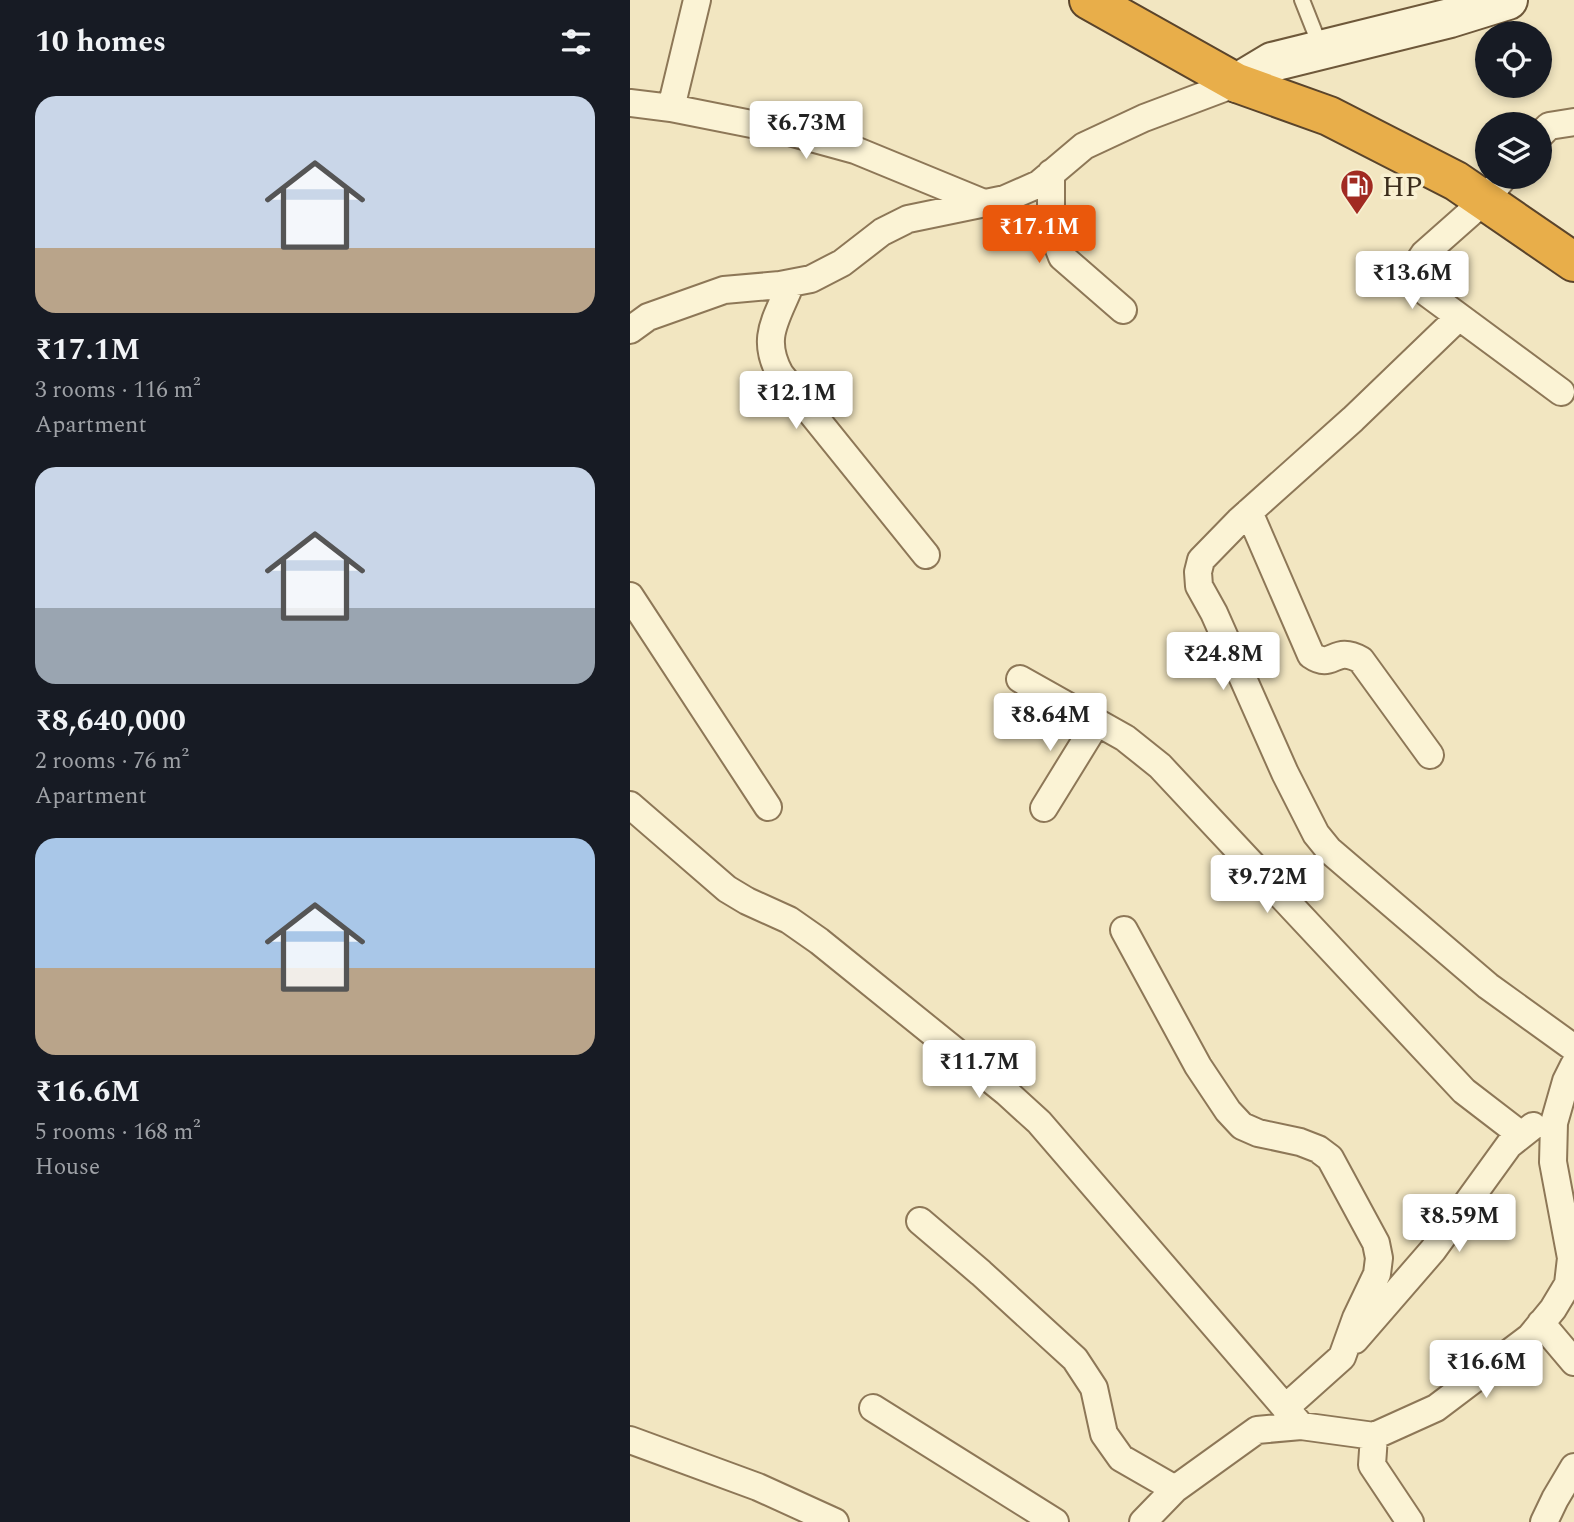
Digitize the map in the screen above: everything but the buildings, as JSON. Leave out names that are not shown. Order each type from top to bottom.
[{"type":"highway","points":[[1089,0],[1237,83],[1329,117],[1444,174],[1475,183]]},
{"type":"highway","points":[[1496,189],[1574,262]]},
{"type":"street","points":[[671,108],[697,0]]},
{"type":"street","points":[[630,330],[648,317],[724,289],[791,283],[824,274],[882,232],[908,219],[1005,199],[1039,184],[1084,146],[1144,118],[1237,83],[1272,62],[1450,18],[1508,0]]},
{"type":"street","points":[[630,103],[671,108],[782,130],[855,150],[984,203]]},
{"type":"street","points":[[1552,126],[1574,122]]},
{"type":"street","points":[[1051,173],[1051,228],[1062,257],[1123,310]]},
{"type":"street","points":[[1494,189],[1424,254],[1414,269],[1416,282],[1561,393]]},
{"type":"street","points":[[791,283],[769,338],[770,356],[779,374],[926,555]]},
{"type":"street","points":[[1459,317],[1201,560],[1199,586],[1214,612],[1285,773],[1316,834],[1349,869],[1488,986],[1574,1048]]},
{"type":"street","points":[[1249,512],[1311,655],[1319,661],[1327,661],[1342,653],[1361,660],[1430,755]]},
{"type":"street","points":[[630,596],[768,807]]},
{"type":"street","points":[[1020,679],[1125,738],[1160,766],[1464,1091],[1520,1134]]},
{"type":"street","points":[[1044,808],[1097,722]]},
{"type":"street","points":[[630,805],[727,890],[789,920],[819,941],[1006,1092],[1039,1122],[1293,1417],[1374,1436],[1436,1408],[1530,1337],[1568,1284],[1571,1258],[1553,1162],[1554,1124],[1566,1081],[1574,1065]]},
{"type":"street","points":[[1124,930],[1198,1066],[1228,1111],[1242,1126],[1272,1137],[1300,1142],[1318,1149],[1330,1158],[1364,1218],[1376,1243],[1379,1258],[1377,1274],[1352,1326],[1344,1352]]},
{"type":"street","points":[[1143,1522],[1175,1489],[1257,1430],[1293,1417],[1344,1352],[1433,1250],[1509,1145],[1533,1126],[1554,1124]]},
{"type":"street","points":[[920,1221],[1074,1359],[1094,1388],[1104,1434],[1121,1458],[1175,1489]]},
{"type":"street","points":[[1541,1323],[1574,1362]]},
{"type":"street","points":[[873,1408],[1055,1522]]},
{"type":"street","points":[[1374,1436],[1372,1465],[1410,1522]]},
{"type":"street","points":[[630,1440],[758,1487],[835,1522]]},
{"type":"street","points":[[1544,1522],[1574,1467]]},
{"type":"lane","points":[[1302,0],[1321,49]]},
{"type":"place","name":"HP","points":[[1357,216]]}]
